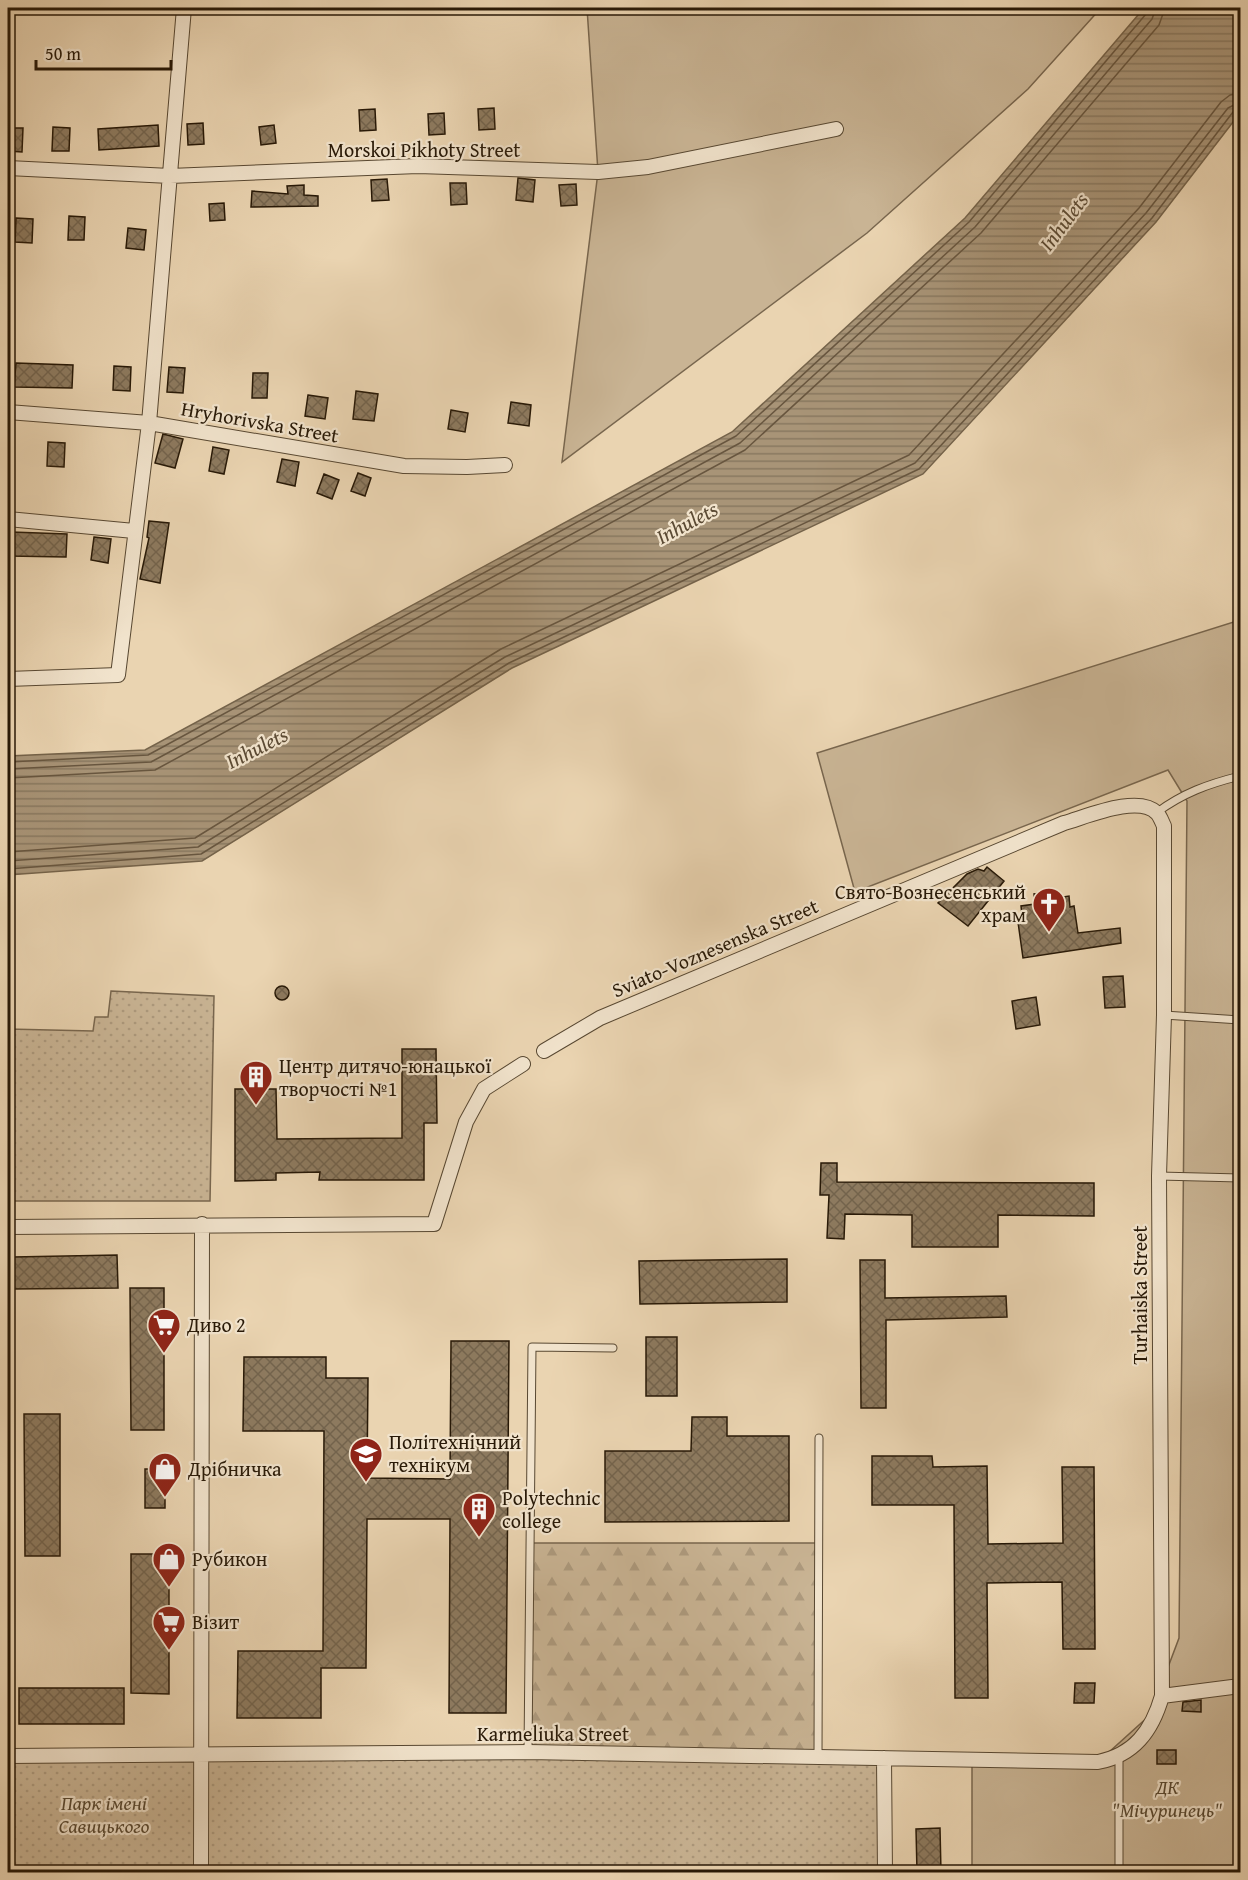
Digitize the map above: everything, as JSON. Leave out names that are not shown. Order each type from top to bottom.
[{"type":"street","points":[[8,679],[118,675],[149,423],[184,8]]},
{"type":"street","name":"Morskoi Pikhoty Street","points":[[8,168],[170,176],[418,166],[598,171],[648,167],[836,129]]},
{"type":"street","name":"Hryhorivska Street","points":[[8,412],[149,423],[404,466],[505,465]]},
{"type":"street","points":[[8,519],[134,531]]},
{"type":"street","name":"Sviato-Voznesenska Street","points":[[544,1052],[600,1018],[1015,843],[1074,820],[1128,805],[1143,807],[1156,813]]},
{"type":"street","name":"Turhaiska Street","points":[[1119,1758],[1142,1737],[1156,1716],[1162,1696],[1159,1176],[1164,1015],[1164,826],[1156,813]]},
{"type":"street","points":[[8,1227],[434,1224],[466,1122],[484,1089],[523,1064]]},
{"type":"street","points":[[201,1872],[202,1224]]},
{"type":"street","points":[[1162,1696],[1240,1686]]},
{"type":"street","name":"Karmeliuka Street","points":[[8,1756],[528,1752],[1098,1762],[1119,1758]]},
{"type":"street","points":[[884,1758],[885,1872]]},
{"type":"lane","points":[[1156,813],[1176,798],[1201,786],[1240,776]]},
{"type":"lane","points":[[1164,1015],[1240,1020]]},
{"type":"lane","points":[[1159,1176],[1240,1178]]},
{"type":"lane","points":[[528,1752],[532,1347],[614,1348]]},
{"type":"lane","points":[[818,1757],[819,1438]]},
{"type":"lane","points":[[1119,1758],[1119,1872]]},
{"type":"green space","points":[[587,8],[1101,8],[1028,89],[867,233],[562,462],[598,172]]},
{"type":"green space","name":"ДК \"Мічуринець\"","points":[[1240,620],[1240,1872],[972,1872],[972,1760],[1098,1762],[1150,1715],[1179,1638],[1187,801],[1168,770],[855,892],[817,753]]},
{"type":"green space","points":[[111,991],[214,996],[210,1201],[8,1201],[8,1029],[93,1031],[95,1017],[108,1017]]},
{"type":"green space","points":[[532,1543],[819,1543],[818,1757],[528,1752]]},
{"type":"green space","name":"Парк імені Савицького","points":[[8,1756],[884,1758],[885,1872],[8,1872]]},
{"type":"water","name":"Inhulets","points":[[1144,8],[1240,8],[1240,113],[1156,222],[923,474],[512,668],[202,861],[8,875],[8,756],[145,750],[732,432],[965,218]]},
{"type":"building","points":[[494,108],[495,129],[479,130],[478,109]]},
{"type":"building","points":[[375,109],[376,130],[360,131],[359,110]]},
{"type":"building","points":[[444,113],[445,134],[429,135],[428,114]]},
{"type":"building","points":[[203,123],[204,144],[188,145],[187,124]]},
{"type":"building","points":[[158,125],[159,146],[99,150],[98,129]]},
{"type":"building","points":[[274,125],[276,143],[261,145],[259,127]]},
{"type":"building","points":[[53,127],[70,128],[69,151],[52,151]]},
{"type":"building","points":[[8,128],[23,128],[22,152],[8,151]]},
{"type":"building","points":[[518,178],[535,180],[533,202],[516,200]]},
{"type":"building","points":[[387,179],[389,200],[372,201],[371,180]]},
{"type":"building","points":[[450,183],[466,183],[467,204],[451,205]]},
{"type":"building","points":[[576,184],[577,205],[561,206],[559,185]]},
{"type":"building","points":[[304,185],[304,195],[318,196],[318,206],[251,207],[252,191],[288,194],[287,186]]},
{"type":"building","points":[[224,203],[225,220],[210,221],[209,204]]},
{"type":"building","points":[[69,216],[85,217],[84,240],[68,240]]},
{"type":"building","points":[[16,218],[33,219],[32,243],[15,242]]},
{"type":"building","points":[[128,228],[146,230],[144,250],[126,248]]},
{"type":"building","points":[[16,363],[73,365],[72,388],[14,387]]},
{"type":"building","points":[[114,366],[131,367],[130,391],[113,390]]},
{"type":"building","points":[[169,367],[185,368],[183,393],[167,392]]},
{"type":"building","points":[[253,373],[268,373],[267,398],[252,398]]},
{"type":"building","points":[[356,391],[378,394],[374,421],[353,419]]},
{"type":"building","points":[[308,395],[328,398],[325,419],[305,416]]},
{"type":"building","points":[[511,402],[531,405],[529,426],[508,423]]},
{"type":"building","points":[[451,410],[468,413],[465,432],[448,429]]},
{"type":"building","points":[[163,434],[183,439],[175,468],[155,463]]},
{"type":"building","points":[[48,442],[65,443],[64,467],[47,466]]},
{"type":"building","points":[[213,447],[229,450],[224,474],[209,471]]},
{"type":"building","points":[[282,459],[299,462],[295,486],[277,482]]},
{"type":"building","points":[[358,473],[371,478],[365,496],[351,491]]},
{"type":"building","points":[[324,474],[339,480],[332,499],[317,493]]},
{"type":"building","points":[[149,521],[169,523],[160,583],[140,579],[149,538],[147,537]]},
{"type":"building","points":[[11,532],[67,534],[66,557],[9,556]]},
{"type":"building","points":[[94,537],[111,539],[108,563],[91,560]]},
{"type":"building","points":[[987,867],[1004,881],[968,926],[938,903],[967,874],[978,869],[984,871]]},
{"type":"building","name":"Свято-Вознесенський храм","points":[[1049,892],[1050,899],[1069,896],[1070,907],[1074,906],[1078,933],[1120,928],[1121,943],[1023,958],[1017,915],[1022,915],[1021,906],[1035,904],[1034,894]]},
{"type":"building","points":[[1123,976],[1125,1007],[1105,1008],[1103,977]]},
{"type":"building","points":[[279,986],[285,986],[289,993],[285,1000],[279,1000],[275,996],[275,990]]},
{"type":"building","points":[[1036,997],[1040,1025],[1016,1029],[1012,1001]]},
{"type":"building","name":"Центр дитячо-юнацької творчості №1","points":[[402,1049],[436,1049],[437,1123],[424,1123],[424,1180],[319,1180],[320,1172],[276,1173],[276,1180],[235,1181],[235,1089],[276,1089],[277,1139],[402,1138]]},
{"type":"building","points":[[821,1163],[837,1163],[837,1182],[1094,1183],[1094,1216],[998,1215],[998,1247],[912,1247],[912,1215],[845,1214],[844,1239],[827,1238],[829,1195],[820,1195]]},
{"type":"building","points":[[117,1255],[118,1288],[13,1289],[13,1257]]},
{"type":"building","points":[[787,1259],[787,1302],[640,1304],[639,1261]]},
{"type":"building","points":[[860,1260],[885,1260],[885,1298],[1006,1296],[1007,1317],[886,1320],[886,1408],[861,1408]]},
{"type":"building","points":[[130,1288],[164,1288],[164,1430],[131,1430]]},
{"type":"building","points":[[646,1337],[677,1337],[677,1396],[646,1396]]},
{"type":"building","name":"Polytechnic college","points":[[451,1341],[509,1341],[506,1713],[449,1713],[450,1519],[367,1519],[366,1668],[321,1668],[321,1718],[237,1718],[238,1651],[323,1651],[324,1431],[243,1431],[244,1357],[326,1357],[326,1378],[368,1378],[367,1478],[450,1479]]},
{"type":"building","points":[[24,1414],[60,1414],[60,1556],[25,1556]]},
{"type":"building","points":[[692,1417],[727,1417],[727,1436],[789,1436],[789,1521],[605,1522],[605,1451],[691,1451]]},
{"type":"building","points":[[872,1456],[932,1456],[933,1467],[987,1466],[988,1544],[1063,1543],[1062,1467],[1094,1467],[1095,1649],[1063,1649],[1062,1582],[987,1583],[988,1698],[955,1698],[954,1505],[872,1505]]},
{"type":"building","points":[[145,1469],[165,1469],[165,1508],[145,1508]]},
{"type":"building","points":[[131,1554],[169,1554],[169,1694],[131,1693]]},
{"type":"building","points":[[1075,1683],[1095,1683],[1094,1703],[1074,1703]]},
{"type":"building","points":[[19,1688],[124,1688],[124,1724],[19,1724]]},
{"type":"building","points":[[1201,1700],[1201,1712],[1182,1711],[1183,1702]]},
{"type":"building","points":[[1157,1750],[1176,1750],[1176,1764],[1157,1764]]},
{"type":"building","points":[[940,1828],[941,1872],[917,1872],[916,1829]]},
{"type":"place","name":"Свято-Вознесенський храм","points":[[1049,933]]},
{"type":"place","name":"Центр дитячо-юнацької творчості №1","points":[[256,1106]]},
{"type":"place","name":"Диво 2","points":[[164,1354]]},
{"type":"place","name":"Політехнічний технікум","points":[[366,1483]]},
{"type":"place","name":"Дрібничка","points":[[165,1498]]},
{"type":"place","name":"Polytechnic college","points":[[479,1538]]},
{"type":"place","name":"Рубикон","points":[[169,1588]]},
{"type":"place","name":"Візит","points":[[169,1651]]}]
